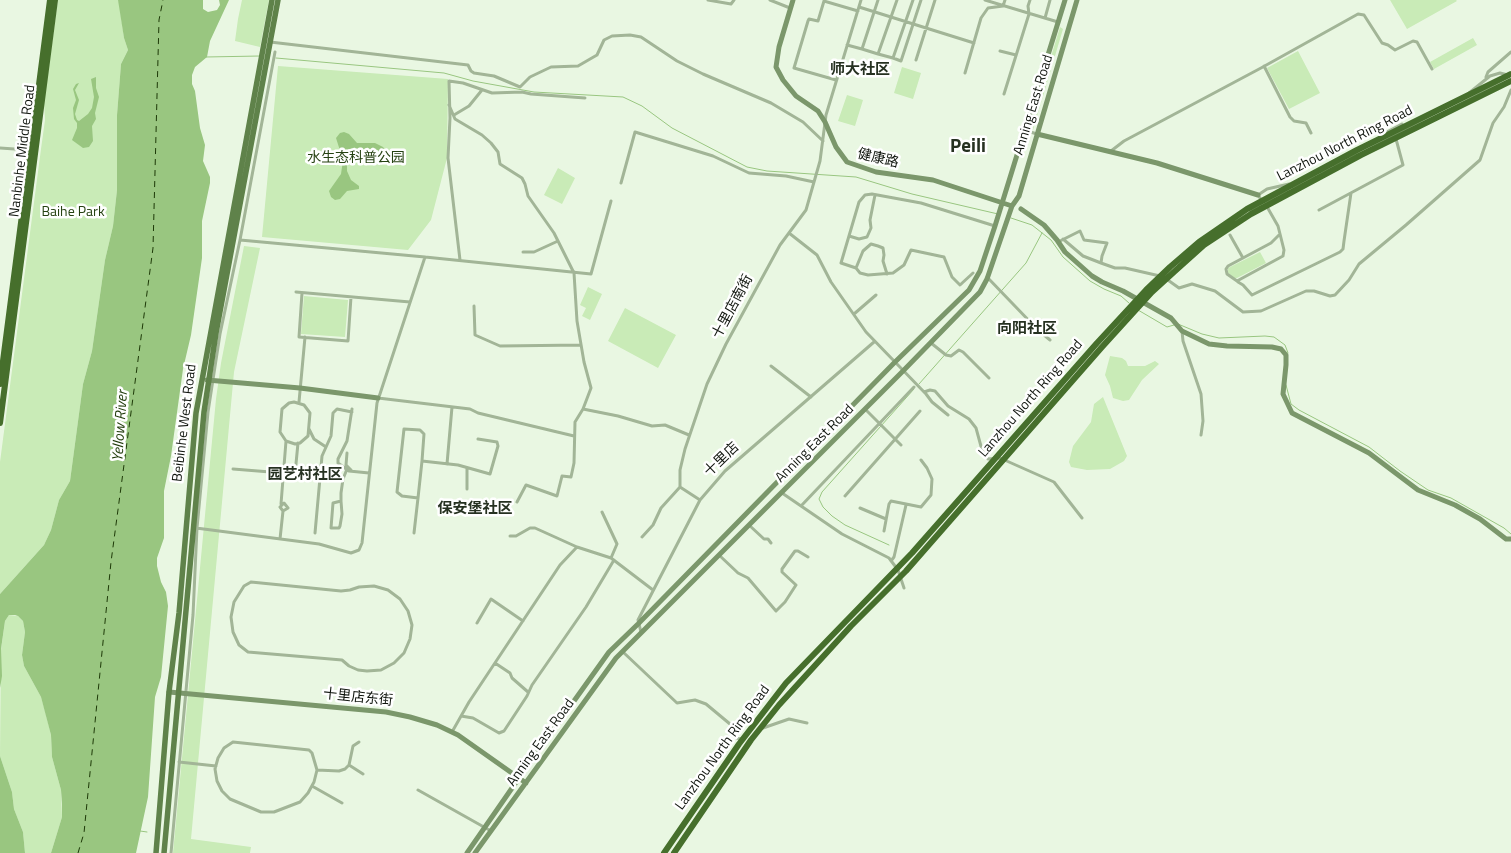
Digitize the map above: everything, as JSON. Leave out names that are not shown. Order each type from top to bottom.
[{"type":"highway","name":"Nanbinhe Middle Road","points":[[0,384],[50,0]]},
{"type":"highway","name":"Nanbinhe Middle Road","points":[[0,424],[55,0]]},
{"type":"highway","name":"Lanzhou North Ring Road","points":[[674,853],[751,740],[784,699],[851,626],[890,587],[1008,455],[1146,290],[1170,267],[1199,242],[1247,209],[1357,150],[1511,74]]},
{"type":"highway","name":"Lanzhou North Ring Road","points":[[664,853],[739,744],[786,683],[846,619],[888,579],[1099,345],[1175,271],[1204,245],[1252,214],[1361,155],[1511,80]]},
{"type":"main road","name":"Beibinhe West Road","points":[[164,853],[182,693],[204,412],[212,380],[216,333],[267,60],[267,41],[272,0]]},
{"type":"main road","name":"Beibinhe West Road","points":[[267,41],[278,0]]},
{"type":"main road","name":"健康路","points":[[793,0],[776,59],[778,73],[796,96],[818,111],[836,147],[846,162],[876,172],[933,180],[1012,206]]},
{"type":"main road","name":"Anning East Road","points":[[475,853],[519,778],[609,652],[895,362],[969,290],[980,271],[1000,211],[1064,0]]},
{"type":"main road","name":"Anning East Road","points":[[467,853],[526,783],[616,658],[904,371],[980,292],[988,277],[1009,214],[1018,196],[1077,0]]},
{"type":"main road","name":"Beibinhe West Road","points":[[156,853],[169,692],[179,613],[196,413],[267,60]]},
{"type":"main road","points":[[1037,134],[1157,163],[1258,195]]},
{"type":"main road","points":[[1021,210],[1044,225],[1061,240],[1065,252],[1102,282],[1123,291],[1209,344],[1282,349],[1286,355],[1283,394],[1292,413],[1368,453],[1418,490],[1455,505],[1480,519],[1506,539],[1511,538]]},
{"type":"main road","points":[[205,363],[208,378],[212,380]]},
{"type":"main road","points":[[202,380],[300,388],[378,398]]},
{"type":"main road","name":"十里店东街","points":[[169,692],[394,713],[424,720],[452,732],[526,783]]},
{"type":"street","points":[[708,0],[732,4],[734,0]]},
{"type":"street","points":[[770,0],[790,9]]},
{"type":"street","name":"十里店南街","points":[[680,487],[680,470],[707,384],[770,262],[803,215],[818,171],[824,141],[826,115],[861,0]]},
{"type":"street","points":[[862,49],[878,0]]},
{"type":"street","points":[[878,54],[897,0]]},
{"type":"street","points":[[893,58],[913,0]]},
{"type":"street","points":[[848,45],[901,61],[921,0]]},
{"type":"street","points":[[916,60],[935,0]]},
{"type":"street","points":[[985,0],[1058,22]]},
{"type":"street","points":[[1003,6],[1005,0]]},
{"type":"street","points":[[1004,94],[1029,14],[1028,6],[1030,0]]},
{"type":"street","points":[[1045,18],[1050,0]]},
{"type":"street","points":[[836,80],[794,68],[808,21],[809,19],[818,21],[824,1],[874,12],[974,44]]},
{"type":"street","points":[[965,73],[981,18],[988,8],[1003,6]]},
{"type":"street","points":[[1112,151],[1124,141],[1358,14],[1364,15],[1382,44],[1388,45],[1395,50],[1414,41],[1417,42],[1432,69]]},
{"type":"street","points":[[522,90],[530,77],[551,67],[578,66],[597,54],[604,40],[612,36],[641,37],[677,61],[772,103],[803,122],[824,141]]},
{"type":"street","points":[[267,41],[468,65],[470,71],[474,73],[494,76],[522,90]]},
{"type":"street","points":[[1000,51],[1016,55]]},
{"type":"street","points":[[212,380],[240,240],[268,52]]},
{"type":"street","points":[[1486,78],[1488,72],[1511,52]]},
{"type":"street","points":[[1264,66],[1290,117],[1294,121],[1306,123],[1312,133]]},
{"type":"street","points":[[1237,281],[1283,256],[1284,250],[1278,226],[1270,209],[1258,195],[1267,189],[1290,184],[1393,128],[1446,106],[1468,93],[1486,78],[1500,73],[1506,74],[1511,80]]},
{"type":"street","points":[[460,260],[448,158],[449,81],[463,82],[492,93],[522,90],[585,98]]},
{"type":"street","points":[[454,116],[469,106],[482,90]]},
{"type":"street","points":[[1102,263],[1102,256],[1107,243],[1084,240],[1080,231],[1061,240],[1083,256],[1115,268],[1155,274],[1168,279],[1179,288],[1192,284],[1215,291],[1243,312],[1261,311],[1306,291],[1314,291],[1330,296],[1335,295],[1349,280],[1359,264],[1480,160],[1493,122],[1504,107],[1511,90]]},
{"type":"street","points":[[449,105],[455,119],[491,142],[498,152],[500,164],[522,178],[528,196],[558,241],[574,273],[577,321],[591,388],[583,409],[575,422],[574,463],[571,477],[562,476],[557,496],[526,485],[517,502]]},
{"type":"street","points":[[1319,210],[1403,165],[1393,128]]},
{"type":"street","points":[[1024,130],[1037,134]]},
{"type":"street","points":[[621,183],[635,132],[714,156],[750,173],[786,176],[814,182]]},
{"type":"street","points":[[0,148],[30,150]]},
{"type":"street","points":[[1279,235],[1271,243],[1226,268],[1230,278],[1243,285],[1252,294],[1340,252],[1343,248],[1351,193]]},
{"type":"street","points":[[973,273],[960,285],[952,277],[944,258],[911,250],[904,265],[893,273],[868,275],[860,273],[856,268],[841,263],[859,202],[865,195],[875,195],[921,204],[996,223]]},
{"type":"street","points":[[875,195],[867,237],[868,242],[883,248],[883,262],[887,274]]},
{"type":"street","points":[[240,240],[425,256],[591,274],[611,201]]},
{"type":"street","points":[[1012,206],[1021,210]]},
{"type":"street","points":[[789,233],[817,255],[831,282],[874,342],[932,402],[948,415]]},
{"type":"street","points":[[1230,235],[1243,258]]},
{"type":"street","points":[[849,236],[859,239],[867,237]]},
{"type":"street","points":[[524,252],[534,252],[558,241]]},
{"type":"street","points":[[856,268],[863,251],[871,244]]},
{"type":"street","points":[[195,528],[319,544],[351,554],[360,548],[378,398],[425,256]]},
{"type":"street","points":[[988,277],[1037,329],[1050,340]]},
{"type":"street","points":[[296,292],[410,302]]},
{"type":"street","points":[[302,293],[299,337],[348,340],[351,297]]},
{"type":"street","points":[[854,314],[876,295]]},
{"type":"street","points":[[474,306],[475,335],[500,346],[581,345]]},
{"type":"street","points":[[1178,326],[1202,394],[1203,421],[1201,436]]},
{"type":"street","points":[[299,402],[305,337]]},
{"type":"street","name":"十里店","points":[[638,624],[638,620],[653,590],[700,500],[725,471],[874,342]]},
{"type":"street","points":[[931,343],[945,354],[951,356],[959,350],[989,378]]},
{"type":"street","points":[[771,366],[811,397]]},
{"type":"street","points":[[801,506],[916,386]]},
{"type":"street","points":[[924,392],[935,391],[948,406],[969,419],[976,428],[982,450],[988,459],[1000,458],[1054,482],[1082,518]]},
{"type":"street","points":[[378,398],[470,409],[478,413],[574,436]]},
{"type":"street","points":[[299,402],[308,408],[310,413],[308,436],[298,443],[290,443],[286,441],[280,432],[282,409],[289,403],[299,402]]},
{"type":"street","points":[[446,464],[452,407]]},
{"type":"street","points":[[316,533],[322,456],[331,436],[333,413],[337,409],[352,410],[347,441],[338,463],[349,470],[369,473]]},
{"type":"street","points":[[583,409],[618,416],[652,426],[665,425],[690,435]]},
{"type":"street","points":[[865,409],[900,445]]},
{"type":"street","points":[[845,496],[920,411]]},
{"type":"street","points":[[309,429],[314,439],[326,447]]},
{"type":"street","points":[[414,534],[418,498],[422,461],[424,434],[420,430],[404,429],[397,492],[402,496],[418,498]]},
{"type":"street","points":[[422,461],[467,468],[490,474],[498,446],[497,442],[478,439]]},
{"type":"street","points":[[280,539],[283,511],[280,508],[286,441]]},
{"type":"street","points":[[295,474],[298,443]]},
{"type":"street","points":[[347,453],[346,465],[349,470]]},
{"type":"street","points":[[884,532],[891,501],[921,507],[931,495],[932,479],[921,460]]},
{"type":"street","points":[[467,468],[467,489]]},
{"type":"street","points":[[234,469],[320,476]]},
{"type":"street","points":[[341,501],[333,503],[331,528],[339,528],[340,526],[343,479],[349,470]]},
{"type":"street","points":[[642,538],[653,526],[661,508],[680,487],[700,500]]},
{"type":"street","points":[[782,492],[842,534],[889,558],[898,570],[904,588]]},
{"type":"street","points":[[281,504],[288,506],[283,511]]},
{"type":"street","points":[[891,561],[894,557],[906,505]]},
{"type":"street","points":[[860,508],[886,519]]},
{"type":"street","points":[[461,716],[473,718],[495,732],[501,733],[586,607],[612,559],[617,544],[602,512]]},
{"type":"street","points":[[749,525],[771,543]]},
{"type":"street","points":[[510,536],[516,536],[530,528],[535,528],[577,547],[612,559],[653,590]]},
{"type":"street","points":[[452,732],[560,565],[577,547]]},
{"type":"street","points":[[720,555],[738,573],[748,578],[776,610],[785,602],[796,585],[782,572],[782,569],[794,551],[798,551],[808,557]]},
{"type":"street","points":[[251,582],[259,583],[341,591],[374,586],[388,590],[400,599],[408,611],[412,625],[410,639],[404,653],[394,663],[381,670],[358,670],[342,660],[248,652],[239,645],[233,632],[231,617],[234,602],[244,586],[251,582]]},
{"type":"street","points":[[477,623],[491,599],[523,621]]},
{"type":"street","points":[[638,624],[641,633]]},
{"type":"street","points":[[622,652],[677,702],[695,700],[706,704],[730,724],[736,738],[740,740],[770,725],[789,719],[807,723]]},
{"type":"street","points":[[495,663],[510,673],[512,678],[528,692]]},
{"type":"street","points":[[171,853],[179,762],[182,693]]},
{"type":"street","points":[[237,742],[305,748],[312,753],[317,770],[312,786],[300,802],[274,812],[262,812],[230,799],[222,791],[217,781],[216,766],[218,758],[226,745],[237,742]]},
{"type":"street","points":[[317,770],[345,770],[349,765],[353,746],[359,742]]},
{"type":"street","points":[[179,762],[216,766]]},
{"type":"street","points":[[349,765],[363,774]]},
{"type":"street","points":[[312,786],[342,803]]},
{"type":"street","points":[[418,790],[488,829]]},
{"type":"green space","name":"Baihe Park","points":[[58,0],[118,0],[119,2],[124,38],[128,50],[121,64],[117,115],[117,190],[113,226],[105,260],[92,351],[83,384],[70,481],[59,500],[51,530],[44,545],[0,594],[0,462],[45,120],[44,102]]},
{"type":"green space","points":[[242,0],[269,0],[260,47],[235,41]]},
{"type":"green space","points":[[1390,0],[1456,0],[1457,1],[1407,29]]},
{"type":"green space","points":[[1060,27],[1063,29],[1033,130],[1029,129]]},
{"type":"green space","points":[[1473,38],[1477,45],[1434,69],[1430,62]]},
{"type":"green space","points":[[1298,51],[1320,93],[1289,109],[1267,68]]},
{"type":"green space","name":"水生态科普公园","points":[[278,66],[448,79],[447,158],[431,220],[408,250],[262,237]]},
{"type":"green space","points":[[902,67],[921,73],[913,99],[894,93]]},
{"type":"green space","points":[[847,95],[863,100],[855,126],[838,121]]},
{"type":"green space","points":[[558,168],[575,178],[562,204],[544,195]]},
{"type":"green space","points":[[244,246],[260,248],[234,372],[191,839],[251,847],[250,853],[173,853],[216,399],[221,363]]},
{"type":"green space","points":[[1260,252],[1266,263],[1237,278],[1232,278],[1228,273],[1228,268]]},
{"type":"green space","points":[[588,287],[602,294],[590,320],[582,316],[586,308],[580,305]]},
{"type":"green space","points":[[304,296],[348,300],[345,337],[301,334]]},
{"type":"green space","points":[[625,308],[676,335],[658,368],[608,341]]},
{"type":"green space","points":[[1110,356],[1122,358],[1128,366],[1145,366],[1155,361],[1159,364],[1142,380],[1129,400],[1123,401],[1113,398],[1105,375]]},
{"type":"green space","points":[[1103,397],[1127,456],[1124,461],[1110,469],[1087,470],[1071,467],[1069,462],[1073,446],[1091,422],[1094,404]]},
{"type":"green space","points":[[9,615],[18,616],[23,621],[25,632],[22,655],[24,666],[41,697],[51,735],[52,757],[61,790],[62,817],[51,853],[25,853],[23,832],[14,809],[12,792],[0,756],[1,650],[5,621]]},
{"type":"water","name":"Yellow River","points":[[118,0],[203,0],[203,9],[208,12],[217,10],[220,5],[219,0],[229,0],[210,41],[207,57],[195,67],[192,75],[200,128],[205,145],[203,161],[210,177],[210,183],[202,221],[202,258],[191,335],[183,369],[171,456],[164,491],[164,538],[157,558],[157,566],[166,592],[168,606],[161,677],[155,697],[148,797],[136,853],[51,853],[62,817],[62,804],[61,790],[52,757],[51,735],[41,697],[24,666],[22,655],[25,632],[23,621],[15,615],[9,615],[5,621],[1,649],[2,676],[0,688],[0,594],[44,545],[51,530],[59,500],[70,481],[83,384],[92,351],[105,260],[113,226],[117,190],[117,115],[121,64],[128,50],[124,38]]},
{"type":"water","points":[[96,77],[96,88],[99,97],[95,113],[96,119],[92,126],[93,141],[89,147],[83,148],[72,140],[77,128],[77,123],[74,119],[73,108],[76,100],[73,89],[79,83],[75,90],[79,100],[75,114],[79,121],[92,108],[94,97],[91,79]]},
{"type":"water","points":[[340,133],[349,134],[357,143],[375,143],[393,156],[389,159],[379,151],[371,149],[361,149],[354,152],[347,162],[347,171],[351,180],[359,186],[359,189],[347,191],[340,199],[335,200],[331,197],[329,191],[341,174],[343,160],[336,138]]},
{"type":"water","points":[[0,756],[12,792],[14,809],[23,832],[25,853],[0,853]]},
{"type":"waterway","points":[[206,57],[260,56]]},
{"type":"waterway","points":[[276,58],[444,73],[473,81],[534,92],[623,97],[642,106],[672,128],[747,167],[767,171],[856,177],[912,194],[998,214]]},
{"type":"waterway","points":[[1011,218],[1032,225],[1051,240],[1063,257],[1090,281],[1121,296],[1129,303]]},
{"type":"waterway","points":[[919,384],[1026,263],[1042,233]]},
{"type":"waterway","points":[[1138,310],[1167,327],[1174,325]]},
{"type":"waterway","points":[[1178,324],[1202,334],[1219,338],[1274,337],[1285,345],[1288,353]]},
{"type":"waterway","points":[[1286,385],[1291,404],[1299,410],[1369,447],[1428,490],[1451,498],[1504,528],[1511,534]]},
{"type":"waterway","points":[[889,545],[845,525],[832,516],[823,507],[819,499],[822,492],[914,389]]},
{"type":"waterway","points":[[140,831],[147,832]]},
{"type":"ferry route","points":[[78,853],[84,833],[111,562],[153,248],[159,20],[163,0]]},
{"type":"district","name":"师大社区","points":[[860,70]]},
{"type":"district","name":"Peili","points":[[968,147]]},
{"type":"district","name":"向阳社区","points":[[1027,329]]},
{"type":"district","name":"园艺村社区","points":[[305,475]]},
{"type":"district","name":"保安堡社区","points":[[475,509]]}]
